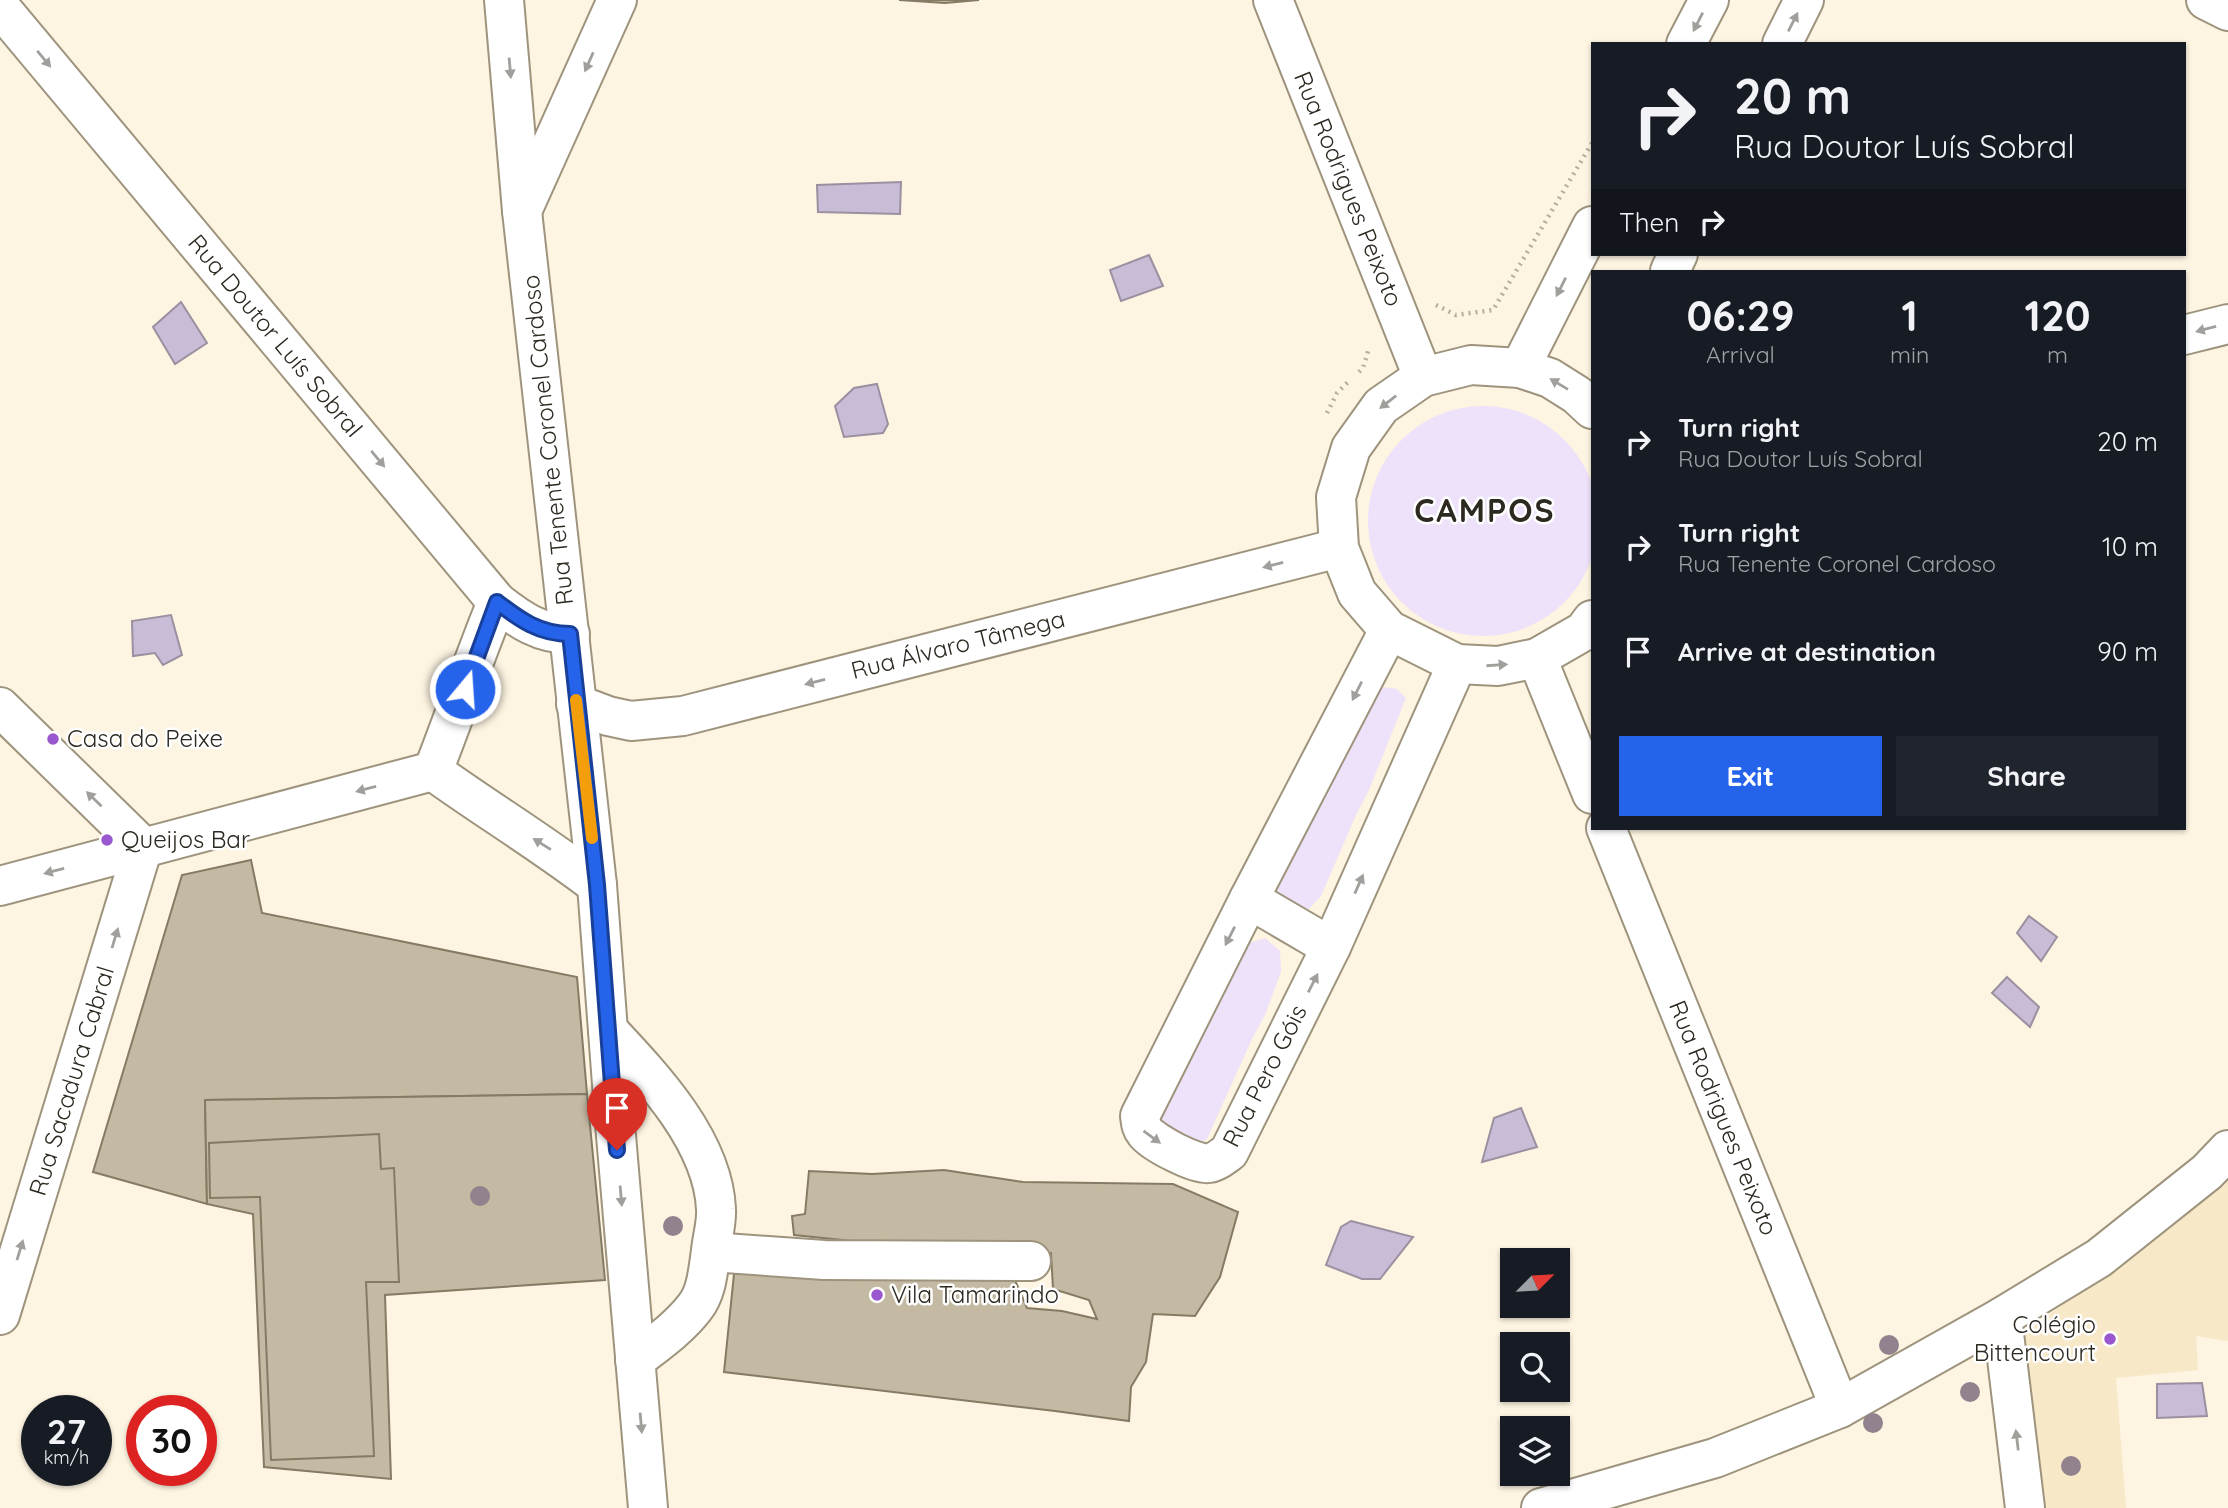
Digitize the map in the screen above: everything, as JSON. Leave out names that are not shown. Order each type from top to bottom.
[{"type":"street","name":"Rua Tenente Coronel Cardoso","points":[[504,0],[522,211],[597,885],[648,1508]]},
{"type":"street","points":[[522,211],[617,0]]},
{"type":"street","name":"Rua Rodrigues Peixoto","points":[[1273,0],[1423,377]]},
{"type":"street","points":[[1687,42],[1709,0]]},
{"type":"street","points":[[1783,42],[1804,0]]},
{"type":"street","points":[[2206,0],[2228,11]]},
{"type":"street","name":"Rua Doutor Luís Sobral","points":[[0,7],[497,602],[538,629],[549,633],[570,634]]},
{"type":"street","points":[[1520,368],[1591,228]]},
{"type":"street","points":[[2186,334],[2228,324]]},
{"type":"street","points":[[1591,409],[1577,395],[1550,378],[1520,368],[1471,365],[1423,377],[1381,406],[1351,448],[1336,497],[1339,548],[1357,593],[1389,630],[1457,664],[1497,666],[1537,658],[1584,631],[1591,621]]},
{"type":"street","name":"Rua Álvaro Tâmega","points":[[576,704],[631,722],[683,716],[1339,548]]},
{"type":"street","points":[[433,771],[497,602]]},
{"type":"street","name":"Rua Pero Góis","points":[[1389,630],[1140,1116],[1142,1129],[1149,1137],[1199,1164],[1208,1164],[1229,1152],[1331,947],[1457,664]]},
{"type":"street","points":[[1537,658],[1591,792]]},
{"type":"street","points":[[0,708],[143,847]]},
{"type":"street","points":[[0,886],[433,771]]},
{"type":"street","points":[[433,771],[497,817],[554,852],[597,885]]},
{"type":"street","name":"Rua Rodrigues Peixoto","points":[[1607,830],[1840,1408]]},
{"type":"street","name":"Rua Sacadura Cabral","points":[[0,1315],[143,847]]},
{"type":"street","points":[[1249,899],[1331,947]]},
{"type":"street","points":[[608,1031],[643,1068],[686,1124],[711,1175],[717,1211],[707,1279],[697,1305],[682,1322],[635,1360]]},
{"type":"street","points":[[1541,1508],[1715,1458],[1840,1408],[2002,1317],[2099,1258],[2207,1172],[2228,1150]]},
{"type":"street","points":[[710,1252],[824,1260],[1031,1261]]},
{"type":"street","points":[[2002,1317],[2025,1508]]},
{"type":"path","points":[[1325,420],[1337,393],[1363,368],[1378,319],[1420,296],[1456,315],[1493,310],[1591,144]]},
{"type":"shaded area","points":[[901,182],[900,214],[818,212],[817,185]]},
{"type":"shaded area","points":[[1149,255],[1163,286],[1121,301],[1110,270]]},
{"type":"shaded area","points":[[181,302],[207,343],[175,364],[153,327]]},
{"type":"shaded area","points":[[877,384],[888,424],[883,433],[844,437],[835,406],[854,388]]},
{"type":"shaded area","points":[[1483,406],[1505,408],[1527,415],[1547,425],[1572,448],[1589,477],[1589,565],[1579,585],[1556,610],[1527,627],[1505,634],[1483,636],[1461,634],[1439,627],[1419,617],[1394,594],[1377,565],[1370,543],[1368,521],[1370,499],[1377,477],[1387,457],[1410,432],[1439,415],[1461,408]]},
{"type":"shaded area","points":[[171,615],[182,655],[163,665],[155,653],[133,656],[132,621]]},
{"type":"shaded area","points":[[1382,687],[1397,689],[1406,698],[1369,790],[1321,896],[1306,912],[1280,909],[1271,878],[1374,692]]},
{"type":"shaded area","points":[[2029,916],[2057,937],[2041,961],[2017,933]]},
{"type":"shaded area","points":[[1265,938],[1280,951],[1281,972],[1265,1015],[1207,1139],[1192,1149],[1159,1128],[1161,1100],[1236,963],[1249,943]]},
{"type":"shaded area","points":[[2007,977],[2039,1007],[2030,1027],[1992,993]]},
{"type":"shaded area","points":[[1521,1108],[1537,1147],[1482,1162],[1494,1118]]},
{"type":"shaded area","name":"Colégio Bittencourt","points":[[2228,1170],[2228,1341],[2196,1336],[2198,1370],[2116,1378],[2126,1508],[2043,1508],[2024,1335]]},
{"type":"shaded area","points":[[1351,1221],[1413,1237],[1380,1279],[1362,1279],[1326,1265],[1341,1227]]},
{"type":"shaded area","points":[[2202,1383],[2207,1416],[2157,1418],[2157,1384]]},
{"type":"building","points":[[899,0],[979,0],[945,3]]},
{"type":"building","points":[[251,860],[262,913],[577,977],[587,1094],[205,1100],[207,1204],[93,1172],[182,875]]},
{"type":"building","points":[[587,1094],[605,1280],[385,1295],[391,1479],[264,1467],[253,1214],[207,1204],[205,1100]]},
{"type":"building","points":[[379,1134],[381,1169],[394,1168],[399,1282],[366,1282],[374,1456],[271,1460],[260,1197],[210,1198],[209,1143]]},
{"type":"building","name":"Vila Tamarindo","points":[[944,1170],[1023,1182],[1173,1184],[1238,1212],[1220,1277],[1195,1316],[1153,1314],[1146,1362],[1131,1387],[1129,1421],[724,1372],[734,1274],[811,1269],[1011,1271],[1027,1308],[1062,1311],[1097,1319],[1089,1300],[1053,1289],[1051,1253],[930,1249],[794,1235],[792,1216],[805,1214],[809,1171],[872,1174]]},
{"type":"slow traffic","points":[[576,700],[592,838]]},
{"type":"place","name":"Casa do Peixe","points":[[53,739]]},
{"type":"place","name":"Queijos Bar","points":[[107,840]]},
{"type":"place","name":"Vila Tamarindo","points":[[877,1295]]},
{"type":"place","name":"Colégio Bittencourt","points":[[2110,1339]]},
{"type":"district","name":"CAMPOS","points":[[1485,511]]},
{"type":"route","points":[[465,689],[497,602],[538,629],[549,633],[570,634],[597,885],[617,1150]]}]
